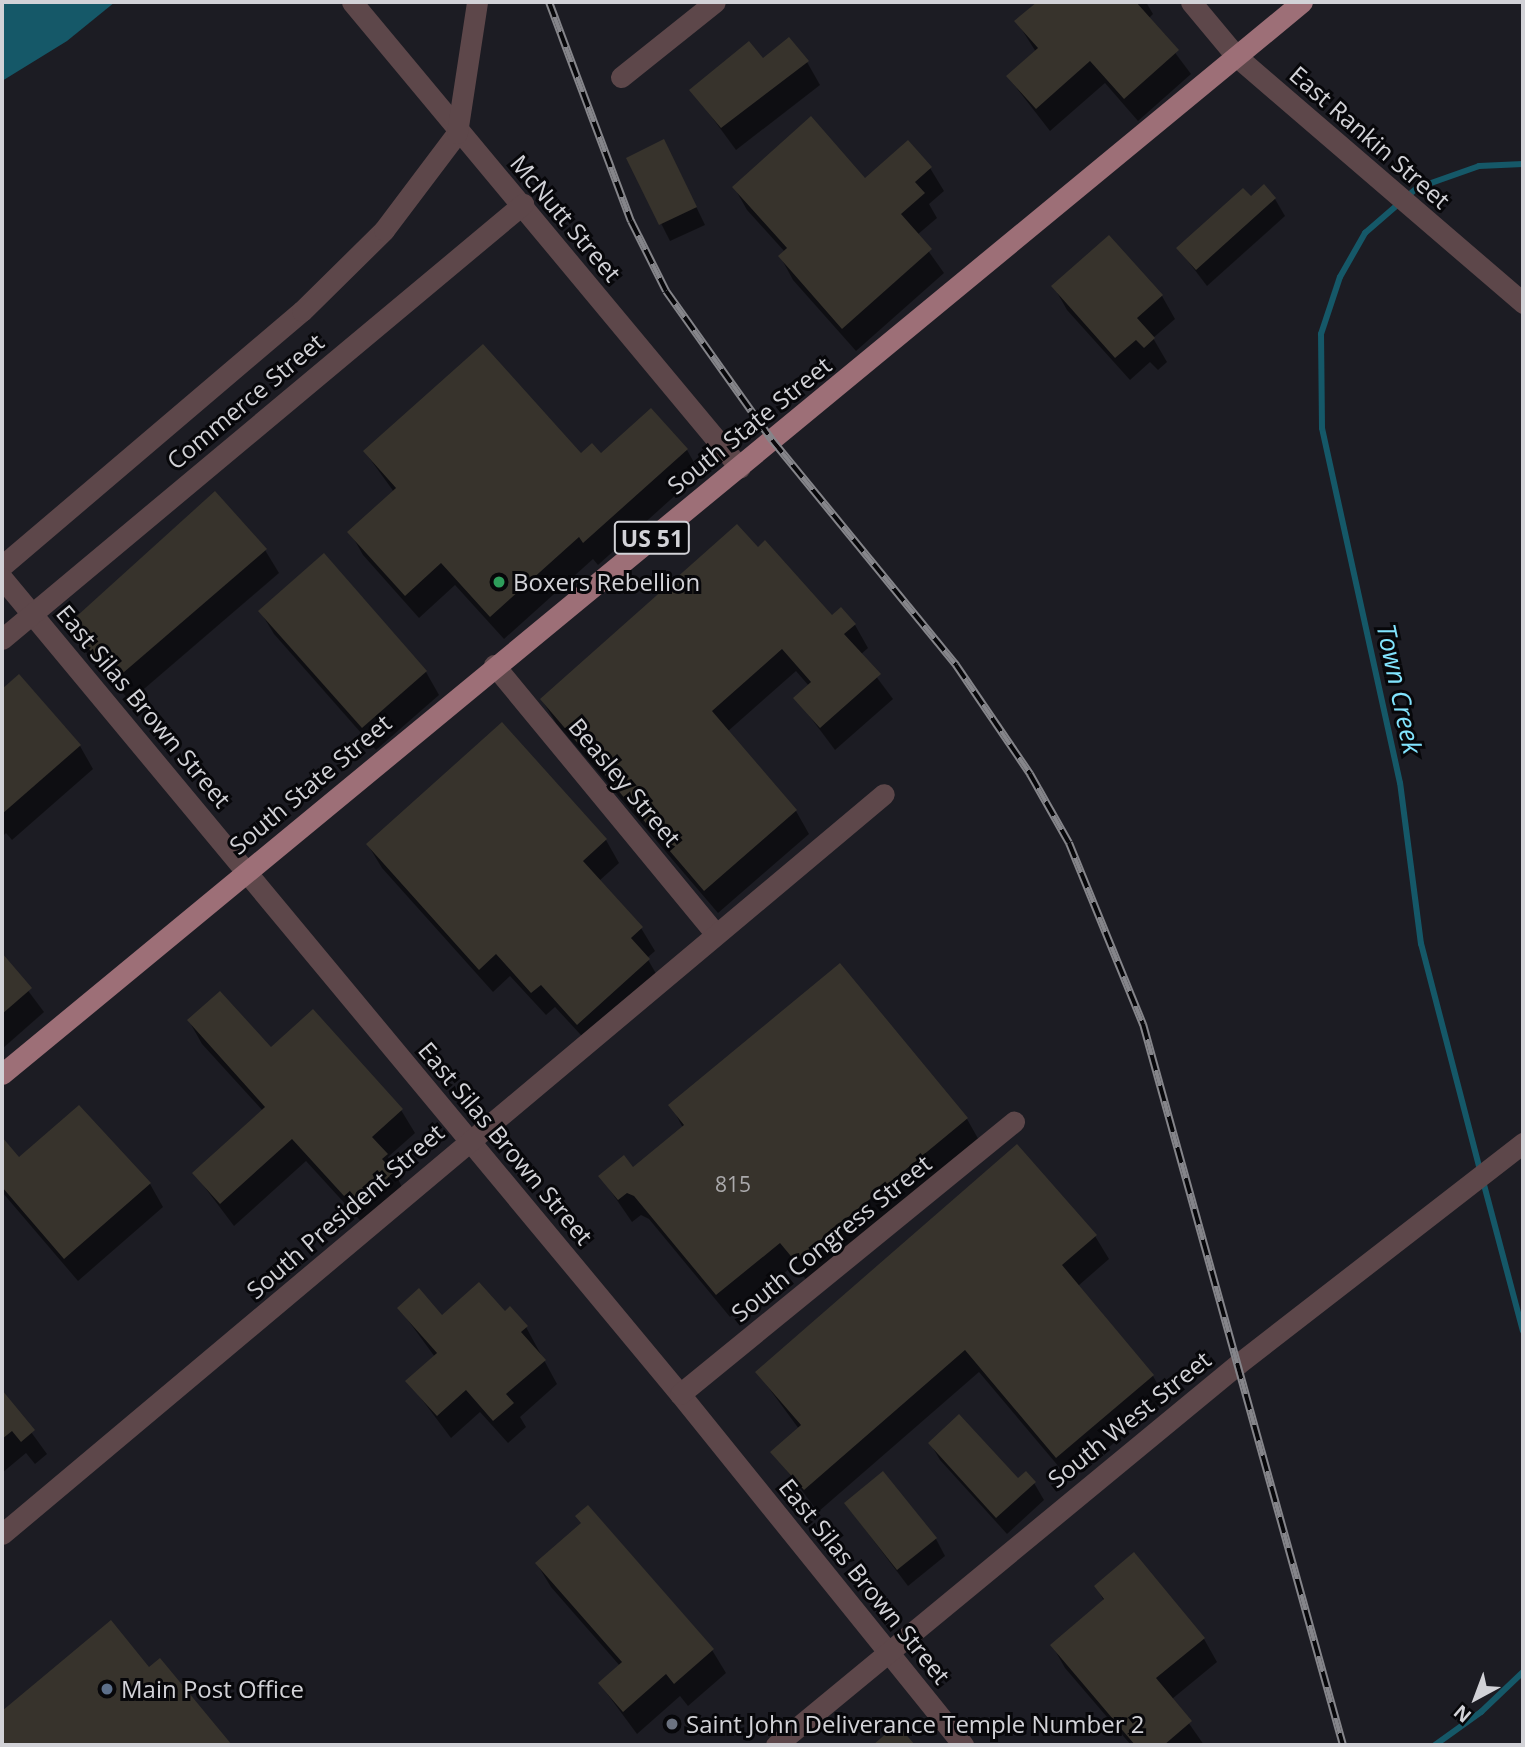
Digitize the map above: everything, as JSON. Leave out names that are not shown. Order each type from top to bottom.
[{"type":"main road","name":"South State Street","points":[[2,1074],[494,664],[740,468],[1302,2]]},
{"type":"street","name":"McNutt Street","points":[[352,2],[457,133],[523,204],[740,468]]},
{"type":"street","points":[[457,133],[477,2]]},
{"type":"street","points":[[621,77],[715,2]]},
{"type":"street","name":"East Rankin Street","points":[[1191,2],[1236,56],[1523,303]]},
{"type":"street","name":"Commerce Street","points":[[2,566],[302,311],[384,230],[457,133]]},
{"type":"street","name":"Commerce Street","points":[[2,639],[523,204]]},
{"type":"street","name":"East Silas Brown Street","points":[[2,578],[248,870],[680,1394],[963,1745]]},
{"type":"street","name":"Beasley Street","points":[[494,664],[715,933]]},
{"type":"street","name":"South President Street","points":[[2,1534],[468,1140],[884,794]]},
{"type":"street","name":"South Congress Street","points":[[680,1394],[1014,1122]]},
{"type":"street","name":"South West Street","points":[[776,1745],[1238,1364],[1523,1143]]},
{"type":"water","points":[[2,2],[115,2],[67,41],[2,81]]},
{"type":"building","points":[[1037,2],[1136,2],[1179,50],[1124,99],[1090,61],[1036,109],[1006,76],[1038,48],[1014,21]]},
{"type":"building","points":[[789,37],[809,61],[721,128],[689,90],[749,41],[763,58]]},
{"type":"building","points":[[811,116],[865,178],[908,140],[932,167],[915,182],[925,193],[901,214],[932,249],[842,329],[778,256],[787,248],[732,187]]},
{"type":"building","points":[[664,139],[697,207],[659,225],[626,158]]},
{"type":"building","points":[[1264,184],[1276,198],[1196,270],[1176,248],[1243,188],[1251,196]]},
{"type":"building","points":[[1109,235],[1163,295],[1137,318],[1155,338],[1144,348],[1136,340],[1115,358],[1051,286]]},
{"type":"building","points":[[483,344],[581,453],[592,443],[601,453],[651,408],[688,449],[583,543],[579,537],[490,617],[441,563],[405,596],[347,532],[396,488],[363,451]]},
{"type":"building","points":[[215,491],[267,549],[116,679],[67,625]]},
{"type":"building","points":[[737,524],[758,547],[765,540],[832,615],[841,607],[856,624],[844,634],[881,674],[820,728],[793,698],[811,682],[782,649],[712,711],[797,810],[704,891],[540,699]]},
{"type":"building","points":[[324,553],[427,671],[362,728],[258,611]]},
{"type":"building","points":[[19,674],[81,745],[2,814],[2,689]]},
{"type":"building","points":[[502,722],[607,839],[583,861],[643,927],[631,938],[650,959],[577,1025],[541,985],[531,993],[496,954],[479,970],[366,844]]},
{"type":"building","points":[[2,953],[32,988],[2,1014]]},
{"type":"building","points":[[840,963],[968,1118],[795,1261],[780,1243],[716,1295],[634,1196],[627,1193],[618,1200],[598,1176],[624,1155],[633,1167],[684,1125],[668,1105]]},
{"type":"building","points":[[220,991],[271,1047],[313,1009],[403,1109],[372,1137],[388,1154],[382,1159],[394,1172],[355,1208],[292,1139],[220,1204],[192,1173],[265,1107],[187,1020]]},
{"type":"building","points":[[79,1105],[151,1183],[64,1259],[2,1187],[2,1137],[19,1157]]},
{"type":"building","points":[[1017,1144],[1097,1235],[1062,1265],[1154,1375],[1056,1458],[965,1350],[804,1490],[770,1452],[801,1425],[755,1372]]},
{"type":"building","points":[[479,1282],[505,1311],[510,1306],[528,1326],[521,1332],[546,1360],[506,1394],[514,1403],[493,1421],[466,1390],[437,1416],[405,1381],[437,1353],[397,1308],[419,1288],[442,1315]]},
{"type":"building","points":[[2,1390],[35,1430],[21,1442],[12,1431],[2,1439]]},
{"type":"building","points":[[959,1414],[1018,1478],[1026,1471],[1036,1482],[996,1518],[928,1443]]},
{"type":"building","points":[[883,1471],[937,1538],[897,1570],[844,1503]]},
{"type":"building","points":[[588,1505],[714,1649],[674,1684],[666,1674],[623,1712],[598,1683],[622,1662],[535,1563],[581,1523],[575,1516]]},
{"type":"building","points":[[1134,1552],[1205,1638],[1156,1678],[1192,1721],[1164,1745],[1135,1745],[1050,1645],[1104,1599],[1094,1586]]},
{"type":"building","name":"Main Post Office","points":[[111,1620],[149,1667],[160,1658],[232,1745],[2,1745],[2,1711]]},
{"type":"building","points":[[897,1724],[915,1745],[873,1745]]},
{"type":"waterway","name":"Town Creek","points":[[1480,1170],[1421,944],[1400,783],[1322,428],[1321,334],[1340,277],[1365,233],[1417,188],[1479,166],[1523,164]]},
{"type":"waterway","name":"Town Creek","points":[[1483,1181],[1523,1331]]},
{"type":"waterway","name":"Town Creek","points":[[1435,1745],[1481,1712],[1523,1672]]},
{"type":"railway","points":[[549,2],[631,221],[666,291],[772,440],[956,665],[1030,774],[1069,843],[1143,1024],[1343,1745]]},
{"type":"place","name":"Boxers Rebellion","points":[[499,582]]},
{"type":"place","name":"Main Post Office","points":[[107,1689]]},
{"type":"place","name":"Saint John Deliverance Temple Number 2","points":[[672,1724]]}]
